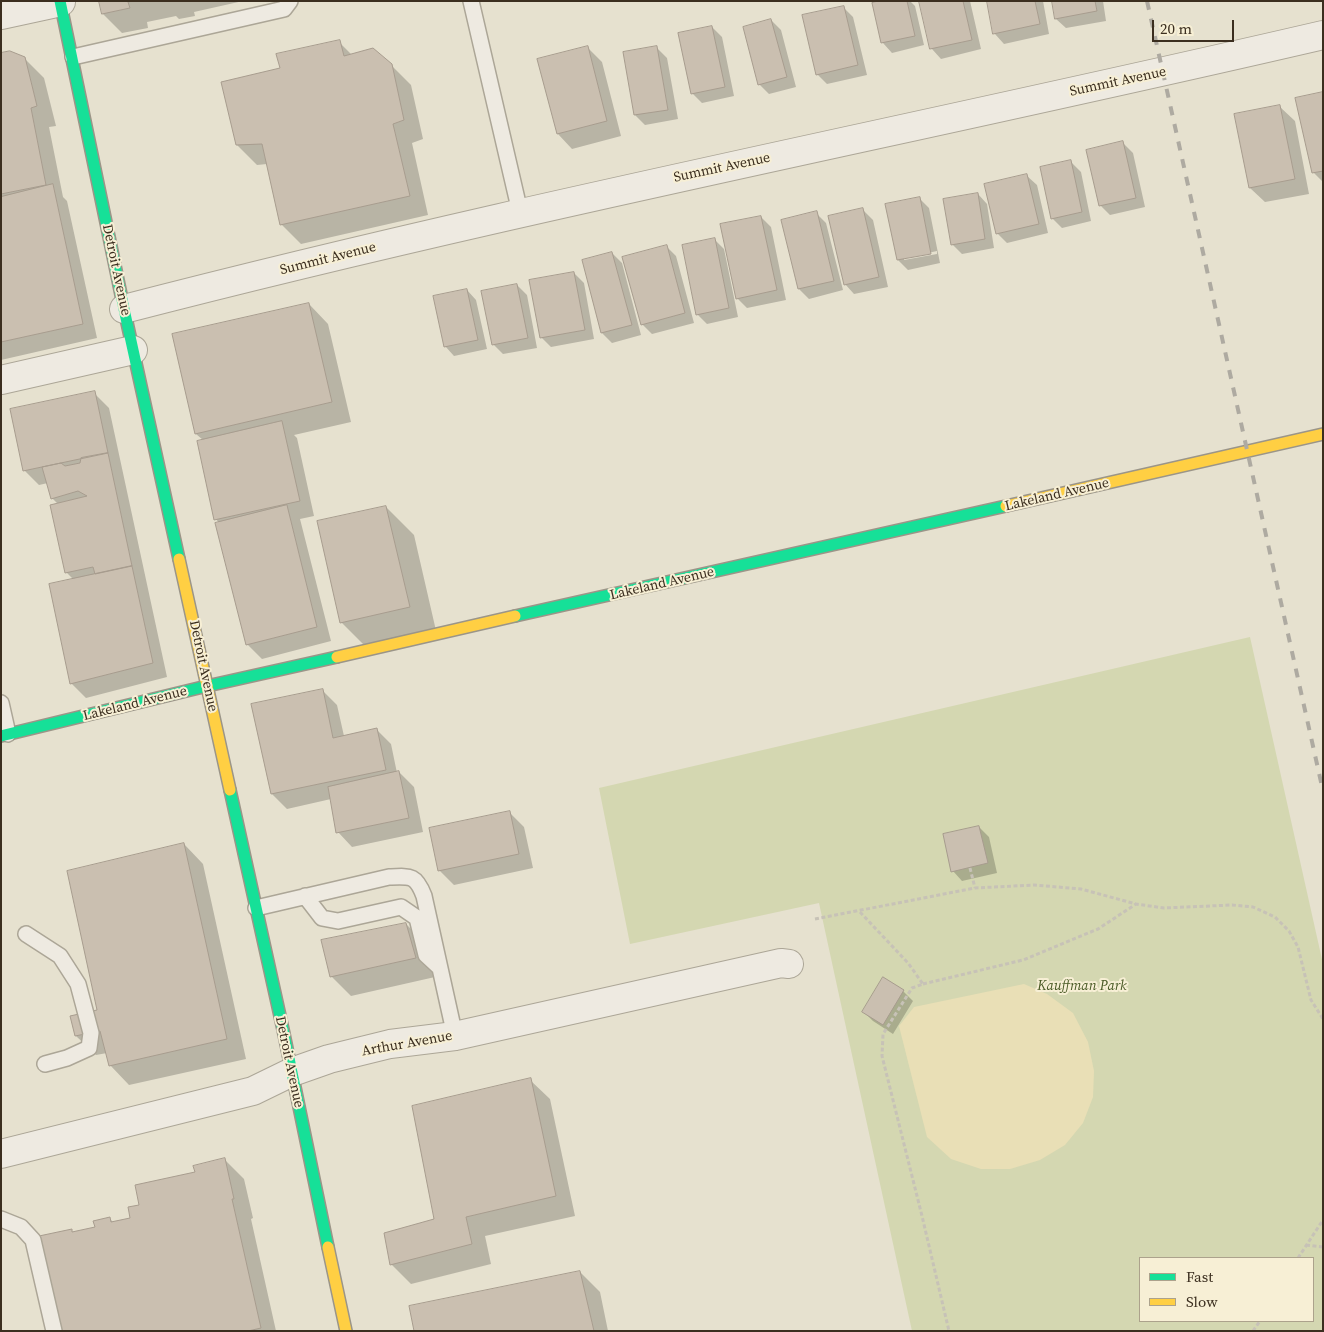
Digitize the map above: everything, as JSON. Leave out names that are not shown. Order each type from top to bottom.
[{"type":"main road","name":"Detroit Avenue","points":[[60,1],[124,309],[292,1072],[346,1331]]},
{"type":"main road","name":"Lakeland Avenue","points":[[4,735],[208,686],[1323,434]]},
{"type":"street","points":[[1,15],[60,1]]},
{"type":"street","name":"Summit Avenue","points":[[124,309],[520,212],[1163,72],[1323,35]]},
{"type":"street","points":[[1,380],[133,350]]},
{"type":"street","name":"Arthur Avenue","points":[[1,1154],[253,1091],[292,1072],[390,1044],[455,1036],[771,965],[789,964]]},
{"type":"lane","points":[[73,57],[284,10],[290,1]]},
{"type":"lane","points":[[471,1],[520,212]]},
{"type":"lane","points":[[1,703],[4,735]]},
{"type":"lane","points":[[256,908],[389,877],[408,876],[418,882],[424,896],[455,1036]]},
{"type":"lane","points":[[305,896],[322,918],[338,921],[400,907],[418,918],[426,955],[440,968]]},
{"type":"lane","points":[[26,934],[60,956],[78,984],[90,1033],[90,1048],[67,1058],[45,1064]]},
{"type":"lane","points":[[1,1219],[21,1227],[33,1240],[54,1331]]},
{"type":"path","points":[[970,868],[975,888]]},
{"type":"path","points":[[815,919],[975,888],[1034,885],[1081,889],[1136,904],[1164,908],[1232,905],[1253,907],[1275,917],[1289,931],[1298,947],[1311,1000],[1323,1019]]},
{"type":"path","points":[[949,1331],[882,1056],[883,1034],[912,988],[1023,960],[1098,929],[1136,904]]},
{"type":"path","points":[[860,911],[908,963],[923,984]]},
{"type":"path","points":[[1299,1257],[1323,1220]]},
{"type":"path","points":[[1306,1245],[1323,1247]]},
{"type":"green space","name":"Kauffman Park","points":[[1250,637],[1323,964],[1323,1331],[912,1331],[819,903],[630,944],[599,788]]},
{"type":"sand","points":[[1024,984],[1047,994],[1073,1013],[1088,1042],[1094,1071],[1093,1097],[1083,1123],[1065,1145],[1040,1160],[1010,1169],[981,1169],[951,1159],[927,1137],[899,1026],[914,1007]]},
{"type":"building","points":[[99,1],[133,1],[128,2],[130,8],[102,14]]},
{"type":"building","points":[[878,1],[907,1],[915,36],[881,43],[872,3]]},
{"type":"building","points":[[919,1],[963,1],[972,40],[930,49]]},
{"type":"building","points":[[987,1],[1035,1],[1040,24],[993,34]]},
{"type":"building","points":[[1052,1],[1095,1],[1097,11],[1055,19]]},
{"type":"building","points":[[844,6],[858,65],[816,75],[802,15]]},
{"type":"building","points":[[771,19],[787,77],[758,85],[743,27]]},
{"type":"building","points":[[712,26],[725,87],[691,94],[678,33]]},
{"type":"building","points":[[340,40],[344,56],[373,48],[392,64],[404,120],[393,124],[410,196],[280,225],[262,144],[236,145],[221,82],[280,68],[276,54]]},
{"type":"building","points":[[588,46],[607,121],[557,134],[537,59]]},
{"type":"building","points":[[657,46],[668,110],[634,115],[623,52]]},
{"type":"building","points":[[10,51],[25,57],[37,106],[31,108],[46,185],[1,194],[1,53]]},
{"type":"building","points":[[1323,92],[1323,171],[1312,173],[1295,98]]},
{"type":"building","points":[[1280,105],[1295,179],[1249,188],[1234,114]]},
{"type":"building","points":[[1123,141],[1136,198],[1099,206],[1086,150]]},
{"type":"building","points":[[1071,160],[1082,212],[1051,219],[1040,167]]},
{"type":"building","points":[[1027,174],[1039,224],[996,234],[984,184]]},
{"type":"building","points":[[53,184],[83,324],[1,342],[1,197]]},
{"type":"building","points":[[978,193],[985,239],[951,245],[943,199]]},
{"type":"building","points":[[920,197],[931,254],[897,260],[885,204]]},
{"type":"building","points":[[863,208],[879,277],[844,285],[828,216]]},
{"type":"building","points":[[817,211],[834,281],[798,289],[781,220]]},
{"type":"building","points":[[761,216],[777,290],[736,299],[720,224]]},
{"type":"building","points":[[715,238],[729,308],[696,315],[682,245]]},
{"type":"building","points":[[667,245],[685,313],[641,325],[622,257]]},
{"type":"building","points":[[612,252],[632,325],[601,333],[582,260]]},
{"type":"building","points":[[574,272],[585,330],[540,338],[529,280]]},
{"type":"building","points":[[517,284],[528,338],[492,345],[481,291]]},
{"type":"building","points":[[467,289],[478,340],[444,347],[433,296]]},
{"type":"building","points":[[309,303],[332,402],[195,434],[172,334]]},
{"type":"building","points":[[95,391],[108,453],[23,471],[10,409]]},
{"type":"building","points":[[282,421],[300,501],[214,520],[197,441]]},
{"type":"building","points":[[108,453],[132,566],[95,574],[93,567],[65,573],[50,505],[87,496],[78,491],[51,499],[42,467],[61,463],[65,466],[80,463],[81,458]]},
{"type":"building","points":[[287,505],[317,627],[246,645],[215,523]]},
{"type":"building","points":[[386,506],[410,607],[340,623],[317,521]]},
{"type":"building","points":[[132,566],[153,663],[70,684],[49,584]]},
{"type":"building","points":[[323,689],[333,738],[377,728],[386,770],[271,794],[251,704]]},
{"type":"building","points":[[399,771],[409,818],[336,833],[328,787]]},
{"type":"building","points":[[510,811],[519,854],[438,871],[429,828]]},
{"type":"building","points":[[979,826],[988,863],[951,872],[943,834]]},
{"type":"building","points":[[184,843],[227,1039],[109,1066],[100,1031],[75,1036],[70,1016],[97,1010],[67,871]]},
{"type":"building","points":[[406,923],[416,958],[330,977],[321,940]]},
{"type":"building","points":[[883,977],[904,990],[883,1025],[862,1012]]},
{"type":"building","points":[[531,1078],[556,1196],[466,1217],[472,1244],[390,1265],[384,1233],[434,1219],[412,1106]]},
{"type":"building","points":[[225,1158],[234,1199],[232,1199],[261,1328],[248,1331],[60,1331],[39,1236],[72,1229],[72,1232],[95,1227],[93,1221],[110,1217],[111,1222],[130,1218],[128,1207],[139,1205],[135,1185],[195,1172],[193,1166]]},
{"type":"building","points":[[580,1271],[594,1331],[414,1331],[409,1306]]},
{"type":"railway","points":[[1147,1],[1323,791]]},
{"type":"traffic: fast","points":[[60,1],[124,309],[179,559]]},
{"type":"traffic: fast","points":[[515,616],[1006,506]]},
{"type":"traffic: fast","points":[[1,736],[207,686],[337,657]]},
{"type":"traffic: fast","points":[[230,790],[284,1034],[328,1247]]},
{"type":"traffic: slow","points":[[1006,506],[1323,434]]},
{"type":"traffic: slow","points":[[179,559],[230,790]]},
{"type":"traffic: slow","points":[[337,657],[515,616]]},
{"type":"traffic: slow","points":[[328,1247],[346,1331]]}]
